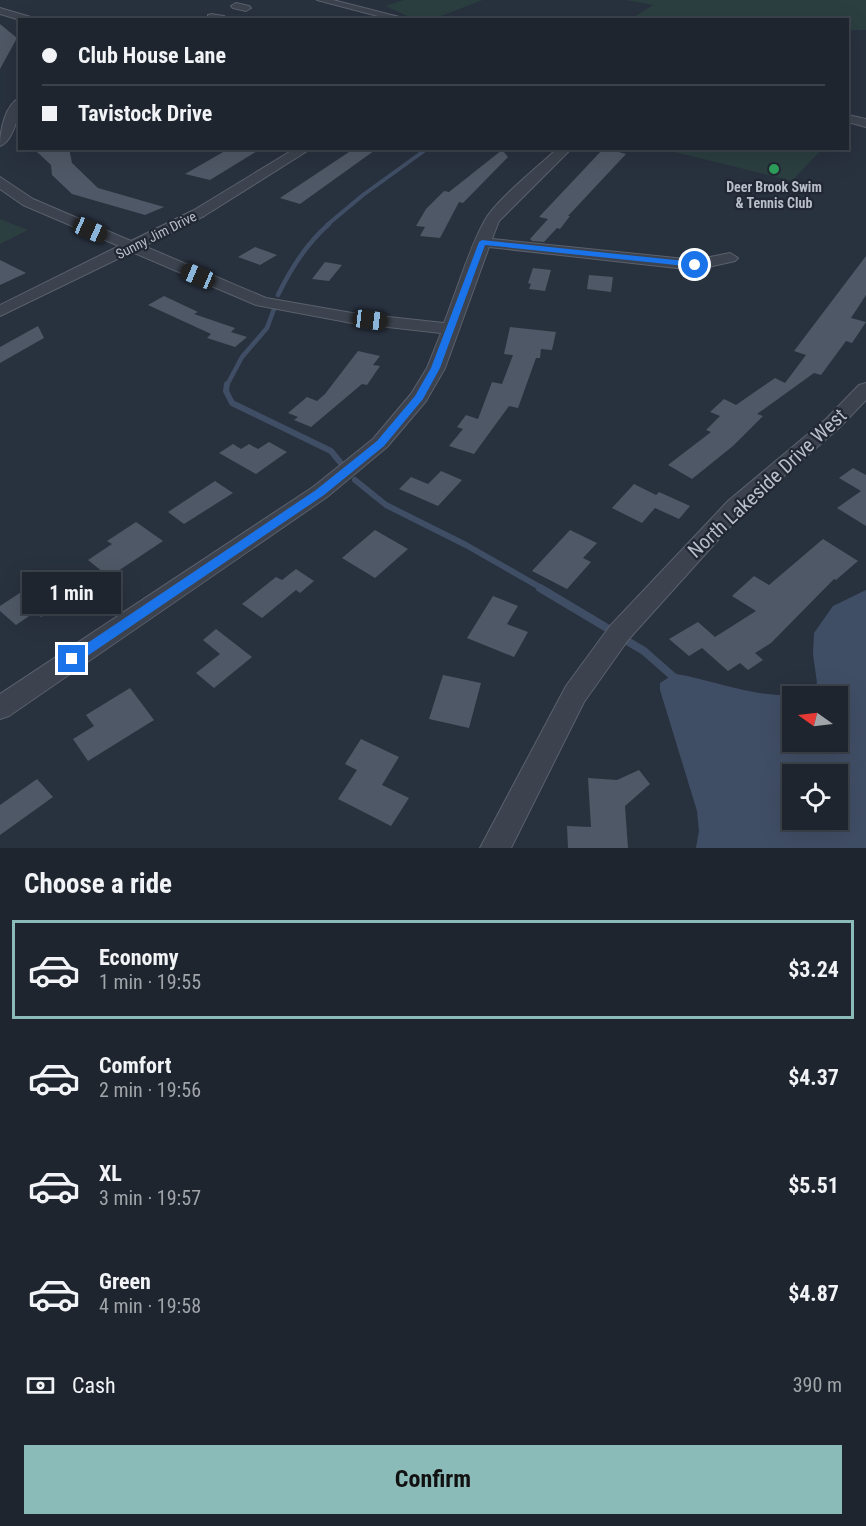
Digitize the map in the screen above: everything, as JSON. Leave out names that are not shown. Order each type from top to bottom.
[{"type":"street","points":[[321,0],[399,18]]},
{"type":"street","points":[[0,11],[24,18]]},
{"type":"street","points":[[0,142],[18,105]]},
{"type":"street","points":[[849,119],[866,123]]},
{"type":"street","name":"Sunny Jim Drive","points":[[0,311],[132,248],[244,188],[303,150]]},
{"type":"street","points":[[0,708],[320,492],[363,460],[419,397],[436,368],[492,220],[506,203],[564,150]]},
{"type":"street","points":[[0,181],[9,191],[28,202],[262,302],[352,318],[449,329]]},
{"type":"street","points":[[482,242],[695,265],[730,258]]},
{"type":"street","name":"North Lakeside Drive West","points":[[495,848],[575,694],[608,645],[736,506],[832,423],[866,389]]},
{"type":"shaded area","points":[[403,0],[483,0],[436,18],[412,18],[385,6]]},
{"type":"shaded area","points":[[625,0],[866,0],[866,30],[849,30],[849,18],[633,18],[653,5]]},
{"type":"shaded area","name":"Deer Brook Swim & Tennis Club","points":[[666,150],[821,150],[792,181]]},
{"type":"shaded area","points":[[0,219],[28,230],[0,244]]},
{"type":"water","points":[[866,590],[866,848],[696,848],[699,831],[697,811],[660,690],[660,683],[674,674],[748,691],[782,695],[782,752],[848,752],[848,686],[813,686],[817,683],[813,654],[814,633],[833,606]]},
{"type":"building","points":[[0,24],[17,38],[0,69]]},
{"type":"building","points":[[69,150],[72,163],[98,188],[164,207],[145,215],[72,194],[52,175],[51,165],[37,152]]},
{"type":"building","points":[[227,150],[259,150],[210,180],[185,174]]},
{"type":"building","points":[[352,150],[375,150],[300,204],[280,198]]},
{"type":"building","points":[[502,150],[508,157],[463,203],[459,202],[440,238],[420,236],[425,227],[416,226],[426,209],[444,191],[449,192]]},
{"type":"building","points":[[602,150],[626,154],[568,216],[570,216],[560,229],[557,228],[544,242],[530,239],[548,219],[539,217]]},
{"type":"building","points":[[255,247],[277,255],[260,265],[238,257]]},
{"type":"building","points":[[866,256],[866,295],[851,318],[866,322],[852,343],[846,341],[821,375],[814,373],[757,414],[763,416],[733,446],[692,479],[668,465],[711,432],[706,430],[720,416],[710,412],[724,399],[736,405],[775,378],[785,383],[806,355],[794,351]]},
{"type":"building","points":[[0,260],[26,273],[0,285]]},
{"type":"building","points":[[325,262],[342,265],[329,281],[312,279]]},
{"type":"building","points":[[533,268],[551,270],[545,291],[529,289],[531,284],[528,283]]},
{"type":"building","points":[[589,275],[613,277],[611,292],[587,289]]},
{"type":"building","points":[[164,296],[198,312],[194,314],[235,328],[231,332],[247,337],[235,347],[207,338],[211,334],[148,305]]},
{"type":"building","points":[[38,326],[44,338],[0,363],[0,347]]},
{"type":"building","points":[[510,327],[556,332],[552,350],[541,349],[540,358],[536,358],[518,408],[509,406],[474,454],[449,446],[463,429],[457,427],[466,415],[478,419],[492,382],[502,384],[513,355],[504,354]]},
{"type":"building","points":[[358,351],[380,356],[373,365],[380,366],[367,385],[362,384],[311,427],[294,420],[298,417],[288,413],[307,397],[317,401],[325,394]]},
{"type":"building","points":[[269,442],[287,452],[256,474],[219,453],[233,444],[241,449],[249,444],[258,449]]},
{"type":"building","points":[[853,468],[866,475],[866,526],[837,508],[861,491],[839,478]]},
{"type":"building","points":[[441,471],[462,480],[438,506],[399,489],[411,477],[428,484]]},
{"type":"building","points":[[215,481],[233,493],[184,524],[168,512]]},
{"type":"building","points":[[634,484],[656,495],[659,492],[690,506],[679,519],[655,508],[642,523],[612,508]]},
{"type":"building","points":[[136,522],[163,541],[109,577],[88,560],[112,544],[107,541]]},
{"type":"building","points":[[375,530],[408,549],[375,578],[342,558]]},
{"type":"building","points":[[570,530],[597,543],[583,558],[591,562],[567,589],[532,571]]},
{"type":"building","points":[[823,539],[858,561],[836,580],[834,579],[771,643],[755,653],[763,660],[748,670],[740,663],[728,671],[702,648],[689,656],[669,639],[698,622],[715,637],[756,611],[732,596],[754,576],[769,585]]},
{"type":"building","points":[[296,569],[314,581],[300,593],[296,590],[262,618],[242,604],[276,577],[282,580]]},
{"type":"building","points":[[50,573],[75,594],[41,617],[35,612],[16,625],[0,611],[0,606]]},
{"type":"building","points":[[493,596],[518,606],[507,624],[528,632],[514,657],[467,638]]},
{"type":"building","points":[[216,629],[252,657],[214,688],[196,673],[220,654],[203,640]]},
{"type":"building","points":[[443,675],[481,683],[469,728],[429,719]]},
{"type":"building","points":[[130,688],[154,720],[88,761],[73,739],[94,726],[86,715]]},
{"type":"building","points":[[361,739],[399,757],[382,785],[409,798],[391,826],[338,799],[357,770],[345,764]]},
{"type":"building","points":[[639,770],[650,784],[625,806],[628,848],[568,848],[567,826],[591,827],[588,778],[617,780]]},
{"type":"building","points":[[37,779],[53,797],[0,835],[0,805]]},
{"type":"waterway","points":[[327,225],[363,195],[425,150]]},
{"type":"waterway","points":[[278,295],[300,257],[329,224]]},
{"type":"waterway","points":[[227,385],[242,357],[267,328],[274,309]]},
{"type":"waterway","points":[[227,384],[226,391],[232,403],[331,451],[340,462]]},
{"type":"waterway","points":[[355,480],[386,505],[466,545],[543,589]]},
{"type":"waterway","points":[[540,588],[612,631]]},
{"type":"waterway","points":[[622,638],[644,651],[677,680]]},
{"type":"place","name":"Deer Brook Swim & Tennis Club","points":[[774,169]]},
{"type":"route","points":[[72,659],[320,492],[363,460],[380,444],[419,397],[436,368],[482,242],[695,265]]}]
